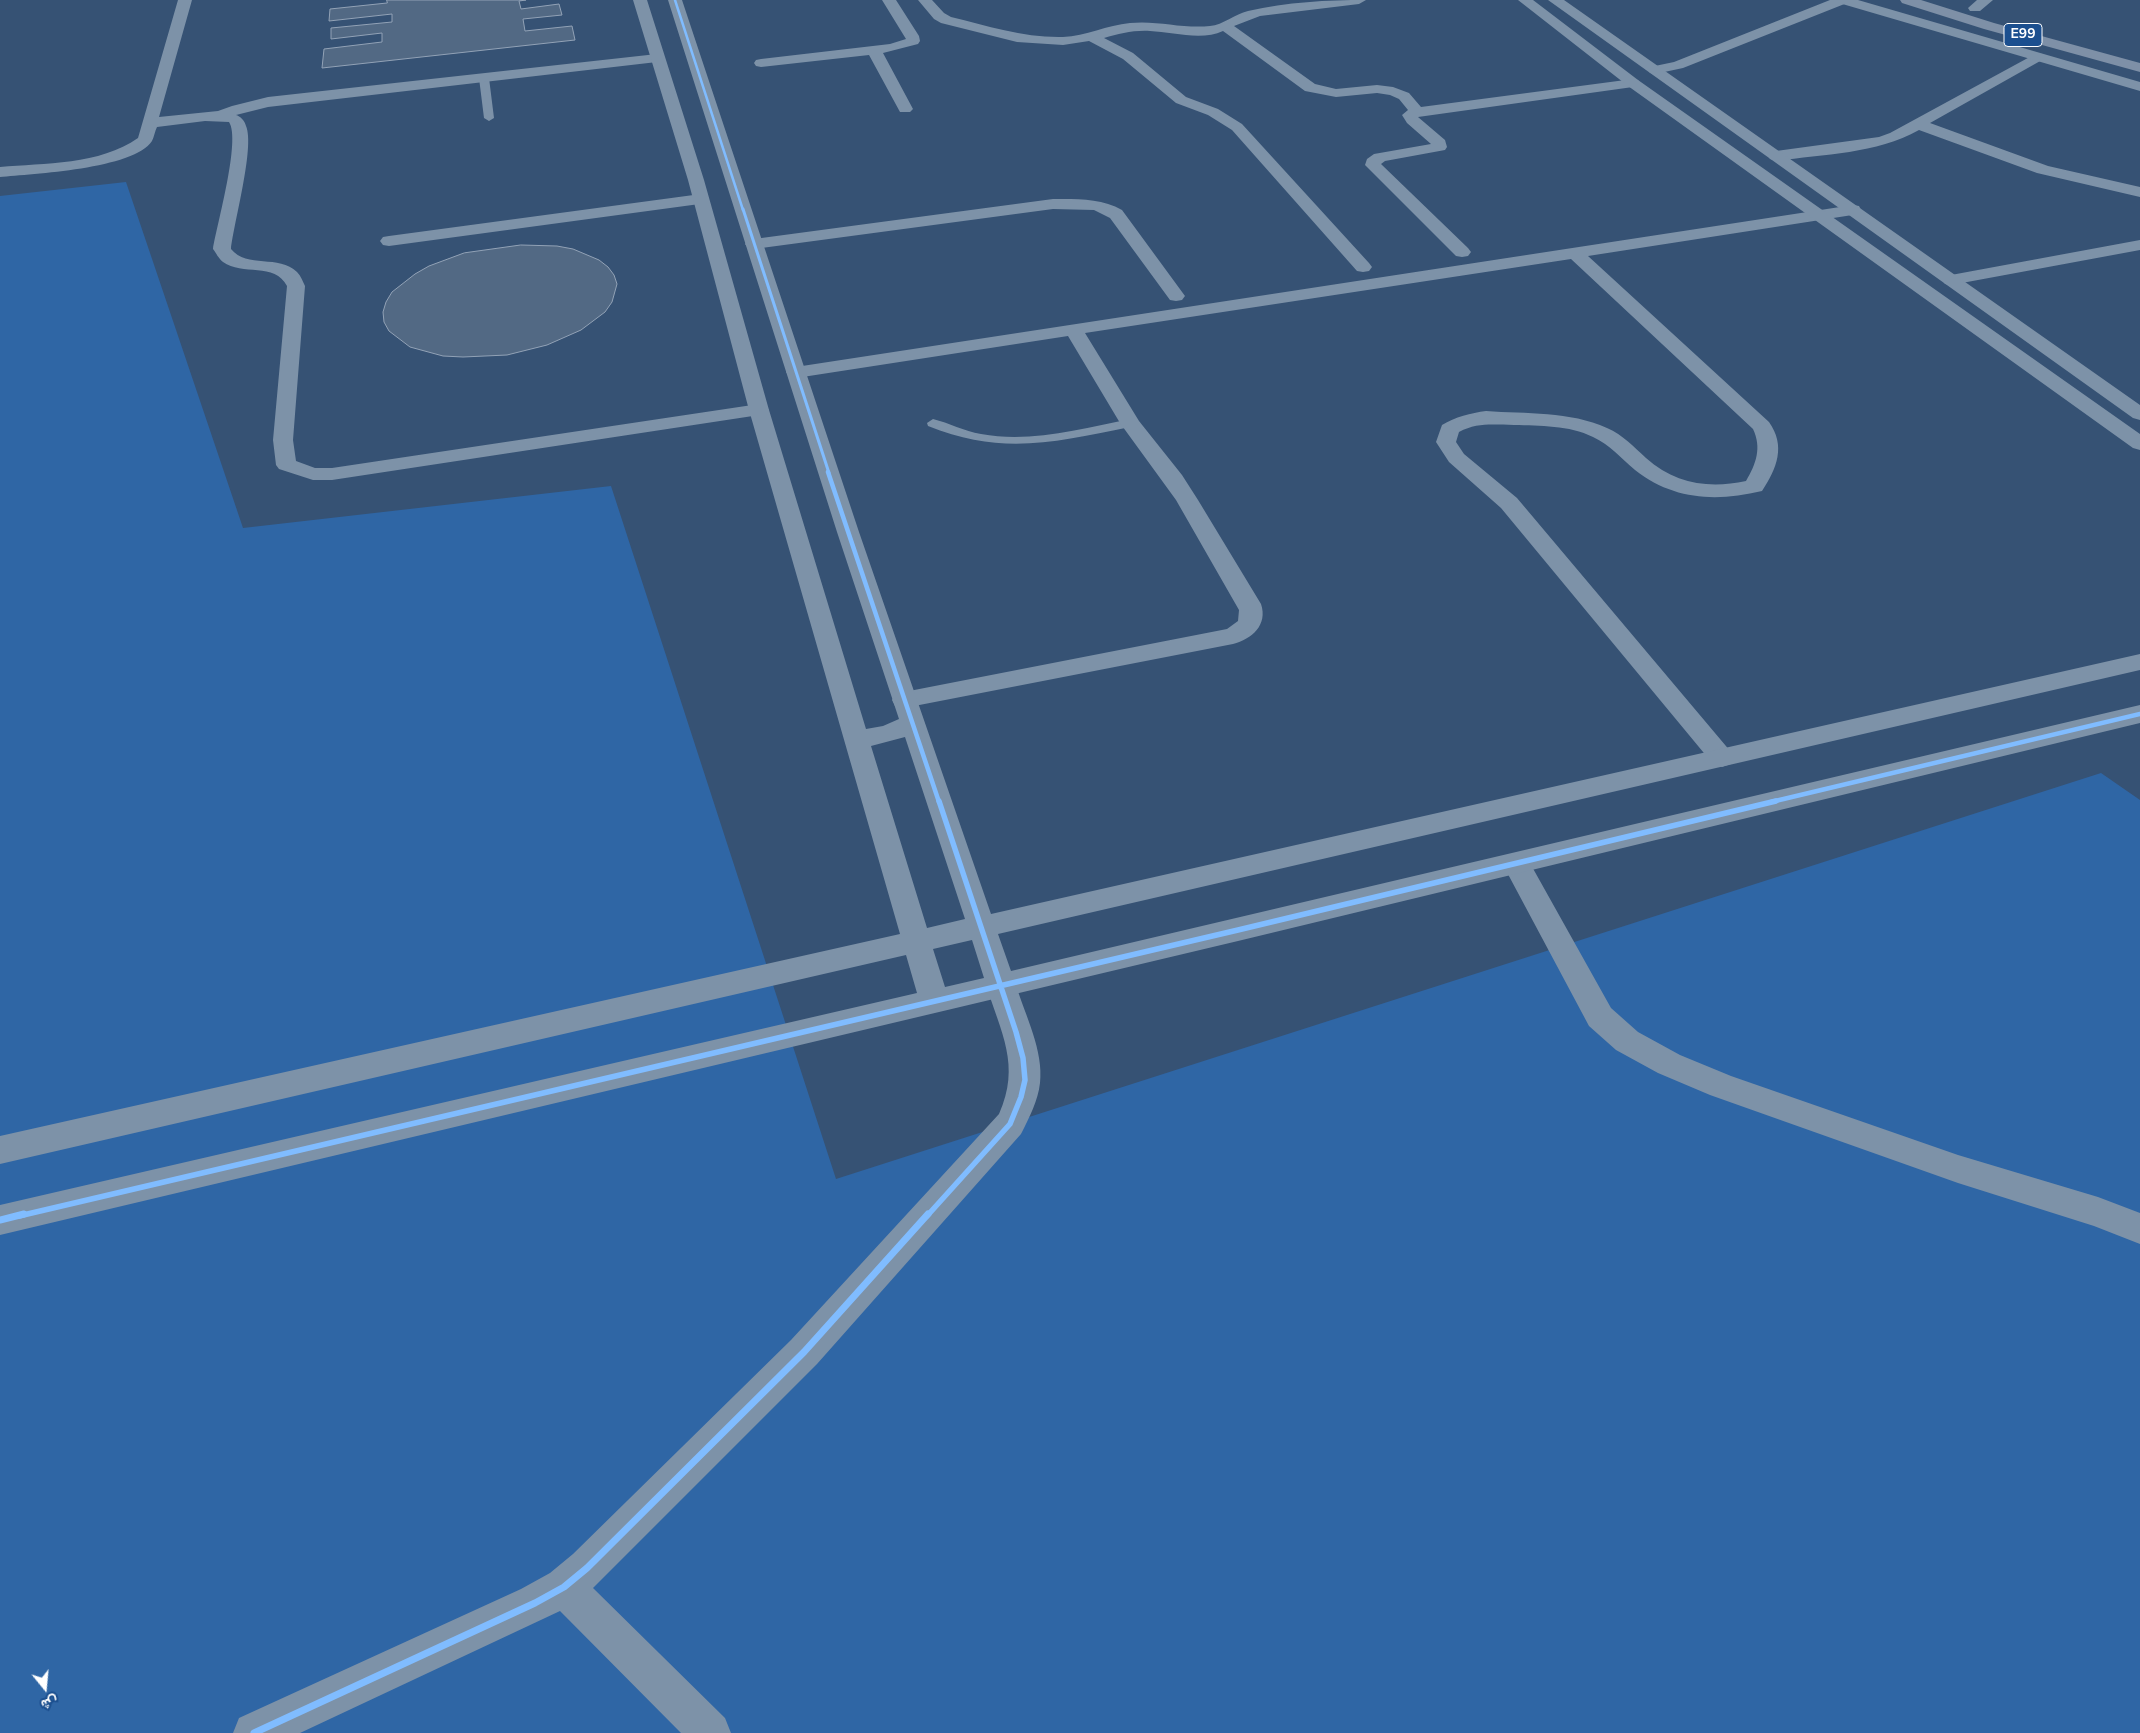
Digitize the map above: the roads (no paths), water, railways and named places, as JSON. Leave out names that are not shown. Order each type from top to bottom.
[{"type":"highway","name":"E99","points":[[1907,0],[1989,26],[2140,68]]},
{"type":"highway","name":"E99","points":[[1948,0],[1981,4],[2140,56]]},
{"type":"street","points":[[0,172],[86,161],[123,154],[141,144],[145,140],[185,0]]},
{"type":"street","points":[[890,0],[912,36],[913,41]]},
{"type":"street","points":[[925,0],[939,16],[953,22],[1027,39],[1063,41],[1130,28],[1215,30],[1247,15],[1260,12],[1359,0]]},
{"type":"street","points":[[1525,0],[1633,83],[2140,444]]},
{"type":"street","points":[[1555,0],[2140,414]]},
{"type":"street","points":[[1655,70],[1684,62],[1843,0],[2140,87]]},
{"type":"street","points":[[659,2],[659,64],[701,199],[759,410],[934,1000]]},
{"type":"street","points":[[254,1733],[494,1623],[564,1587],[588,1568],[804,1352],[1010,1124],[1021,1101],[1025,1078],[1022,1055],[1001,985],[909,711],[799,359],[754,244],[696,69],[659,2]]},
{"type":"street","points":[[762,63],[892,48],[946,26],[971,25]]},
{"type":"street","points":[[1225,26],[1310,88],[1336,93],[1377,89],[1393,91],[1404,96],[1418,112]]},
{"type":"street","points":[[1091,37],[1128,56],[1181,100],[1213,112],[1237,127],[1363,267]]},
{"type":"street","points":[[874,50],[906,109]]},
{"type":"street","points":[[1776,156],[1882,141],[1896,136],[2037,58]]},
{"type":"street","points":[[220,116],[237,109],[268,102],[484,78],[659,64],[696,69]]},
{"type":"street","points":[[1462,252],[1372,165],[1373,162],[1380,158],[1433,149],[1438,146],[1437,141],[1410,119],[1412,114],[1633,83]]},
{"type":"street","points":[[150,123],[220,116],[233,118],[238,121],[241,131],[241,150],[222,249],[225,255],[242,264],[281,270],[290,274],[296,286],[283,440],[286,465],[313,474],[341,473],[759,410]]},
{"type":"street","points":[[1918,124],[2050,172],[2140,192]]},
{"type":"street","points":[[1770,205],[1833,196]]},
{"type":"street","points":[[388,241],[701,199]]},
{"type":"street","points":[[754,244],[1053,204],[1089,204],[1110,209],[1116,214],[1176,296]]},
{"type":"street","points":[[799,359],[956,338],[1073,329],[1572,241],[1852,210]]},
{"type":"street","points":[[1572,241],[1762,426],[1767,436],[1768,462],[1754,486],[1731,492],[1712,494],[1687,489],[1669,482],[1649,470],[1610,437],[1597,431],[1557,421],[1483,417],[1460,423],[1449,429],[1446,442],[1456,458],[1508,503],[1722,758]]},
{"type":"street","points":[[1951,280],[2140,246]]},
{"type":"street","points":[[1444,255],[1481,249]]},
{"type":"street","points":[[1343,270],[1381,264]]},
{"type":"street","points":[[1156,299],[1195,293]]},
{"type":"street","points":[[909,711],[1233,636],[1243,632],[1249,626],[1252,619],[1252,611],[1249,604],[1174,480],[1130,423],[1073,329]]},
{"type":"street","points":[[0,1150],[980,927],[1222,874],[2140,662]]},
{"type":"street","points":[[857,738],[882,736],[904,728],[909,711]]},
{"type":"street","points":[[0,1220],[1001,985],[2140,714]]},
{"type":"street","points":[[1516,863],[1600,1017],[1627,1041],[1669,1064],[1721,1086],[1958,1169],[2098,1212],[2140,1229]]},
{"type":"street","points":[[564,1587],[710,1733]]},
{"type":"lane","points":[[484,78],[489,118]]},
{"type":"lane","points":[[933,424],[946,430],[980,439],[1017,442],[1036,441],[1130,423]]}]
